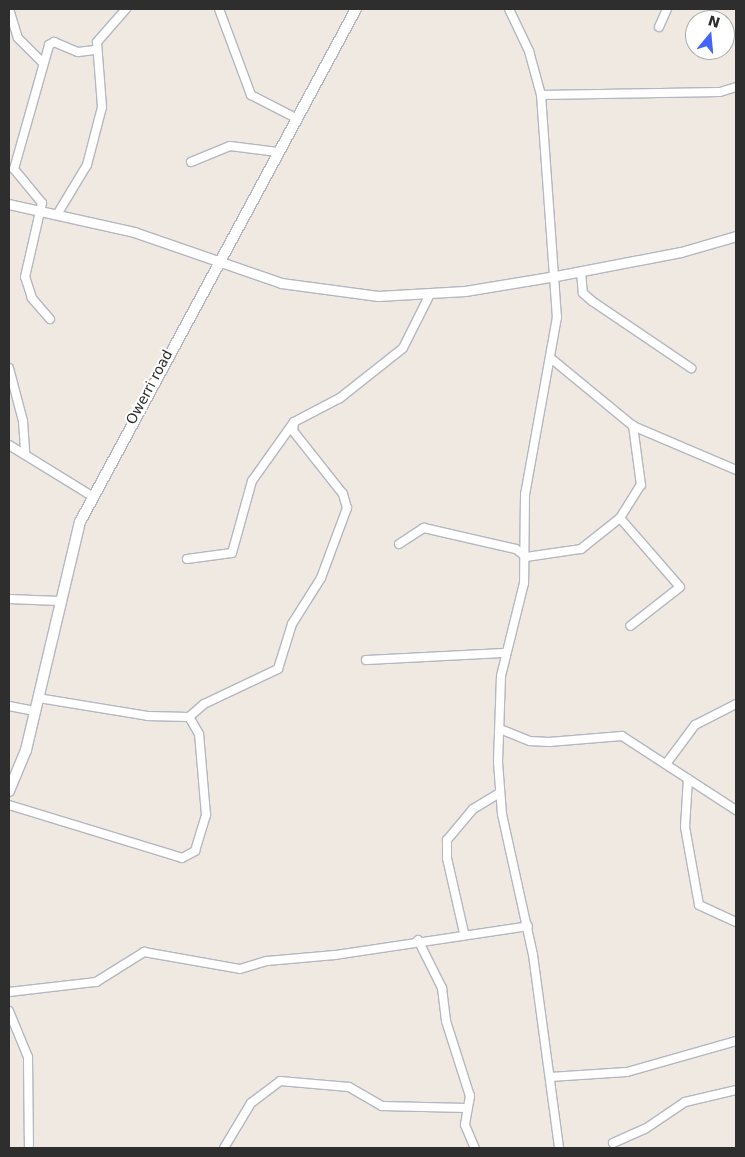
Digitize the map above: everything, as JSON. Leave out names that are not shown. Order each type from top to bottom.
[{"type":"main road","name":"Owerri road","points":[[9,791],[26,750],[72,548],[92,496],[356,9]]},
{"type":"street","points":[[9,9],[18,38],[42,62]]},
{"type":"street","points":[[58,213],[87,165],[102,107],[95,50],[105,29],[126,9]]},
{"type":"street","points":[[218,9],[251,96],[296,118]]},
{"type":"street","points":[[509,9],[532,60],[541,95],[556,276],[553,360],[525,494],[526,557],[504,653],[500,730],[500,793],[528,926],[559,1148]]},
{"type":"street","points":[[659,27],[667,9]]},
{"type":"street","points":[[44,210],[14,169],[42,62],[54,42],[78,52],[95,50]]},
{"type":"street","points":[[541,95],[720,92],[736,87]]},
{"type":"street","points":[[191,162],[230,146],[278,152]]},
{"type":"street","points":[[9,204],[58,213],[134,232],[218,262],[314,290],[370,296],[430,294],[556,276],[736,236]]},
{"type":"street","points":[[44,210],[25,277],[32,298],[50,319]]},
{"type":"street","points":[[580,272],[583,294],[592,302],[691,368]]},
{"type":"street","points":[[187,559],[232,553],[252,481],[294,422],[340,398],[403,348],[430,294]]},
{"type":"street","points":[[553,360],[633,426],[736,470]]},
{"type":"street","points":[[9,368],[23,421],[25,453]]},
{"type":"street","points":[[38,698],[129,714],[189,718],[204,704],[278,669],[292,624],[320,578],[347,508],[343,494],[293,431],[294,422]]},
{"type":"street","points":[[398,544],[424,528],[516,549],[526,557],[581,549],[620,518],[641,485],[633,426]]},
{"type":"street","points":[[9,445],[25,453],[92,496]]},
{"type":"street","points":[[620,518],[680,587],[630,626]]},
{"type":"street","points":[[9,599],[59,601]]},
{"type":"street","points":[[366,660],[504,653]]},
{"type":"street","points":[[666,764],[695,725],[736,704]]},
{"type":"street","points":[[9,706],[35,711]]},
{"type":"street","points":[[9,804],[136,846],[189,857],[206,815],[199,734],[189,718]]},
{"type":"street","points":[[500,730],[530,741],[549,742],[613,734],[666,764],[736,810]]},
{"type":"street","points":[[688,779],[685,827],[699,905],[736,922]]},
{"type":"street","points":[[464,934],[447,858],[448,840],[473,809],[500,793]]},
{"type":"street","points":[[9,992],[96,982],[144,952],[240,969],[267,961],[335,956],[418,940],[528,926]]},
{"type":"street","points":[[418,940],[442,988],[446,1021],[470,1096],[466,1108],[466,1132],[474,1148]]},
{"type":"street","points":[[9,1011],[29,1064],[29,1148]]},
{"type":"street","points":[[550,1077],[627,1072],[736,1041]]},
{"type":"street","points":[[224,1148],[251,1103],[280,1081],[349,1087],[382,1106],[466,1108]]},
{"type":"street","points":[[613,1143],[645,1129],[686,1102],[736,1090]]}]
